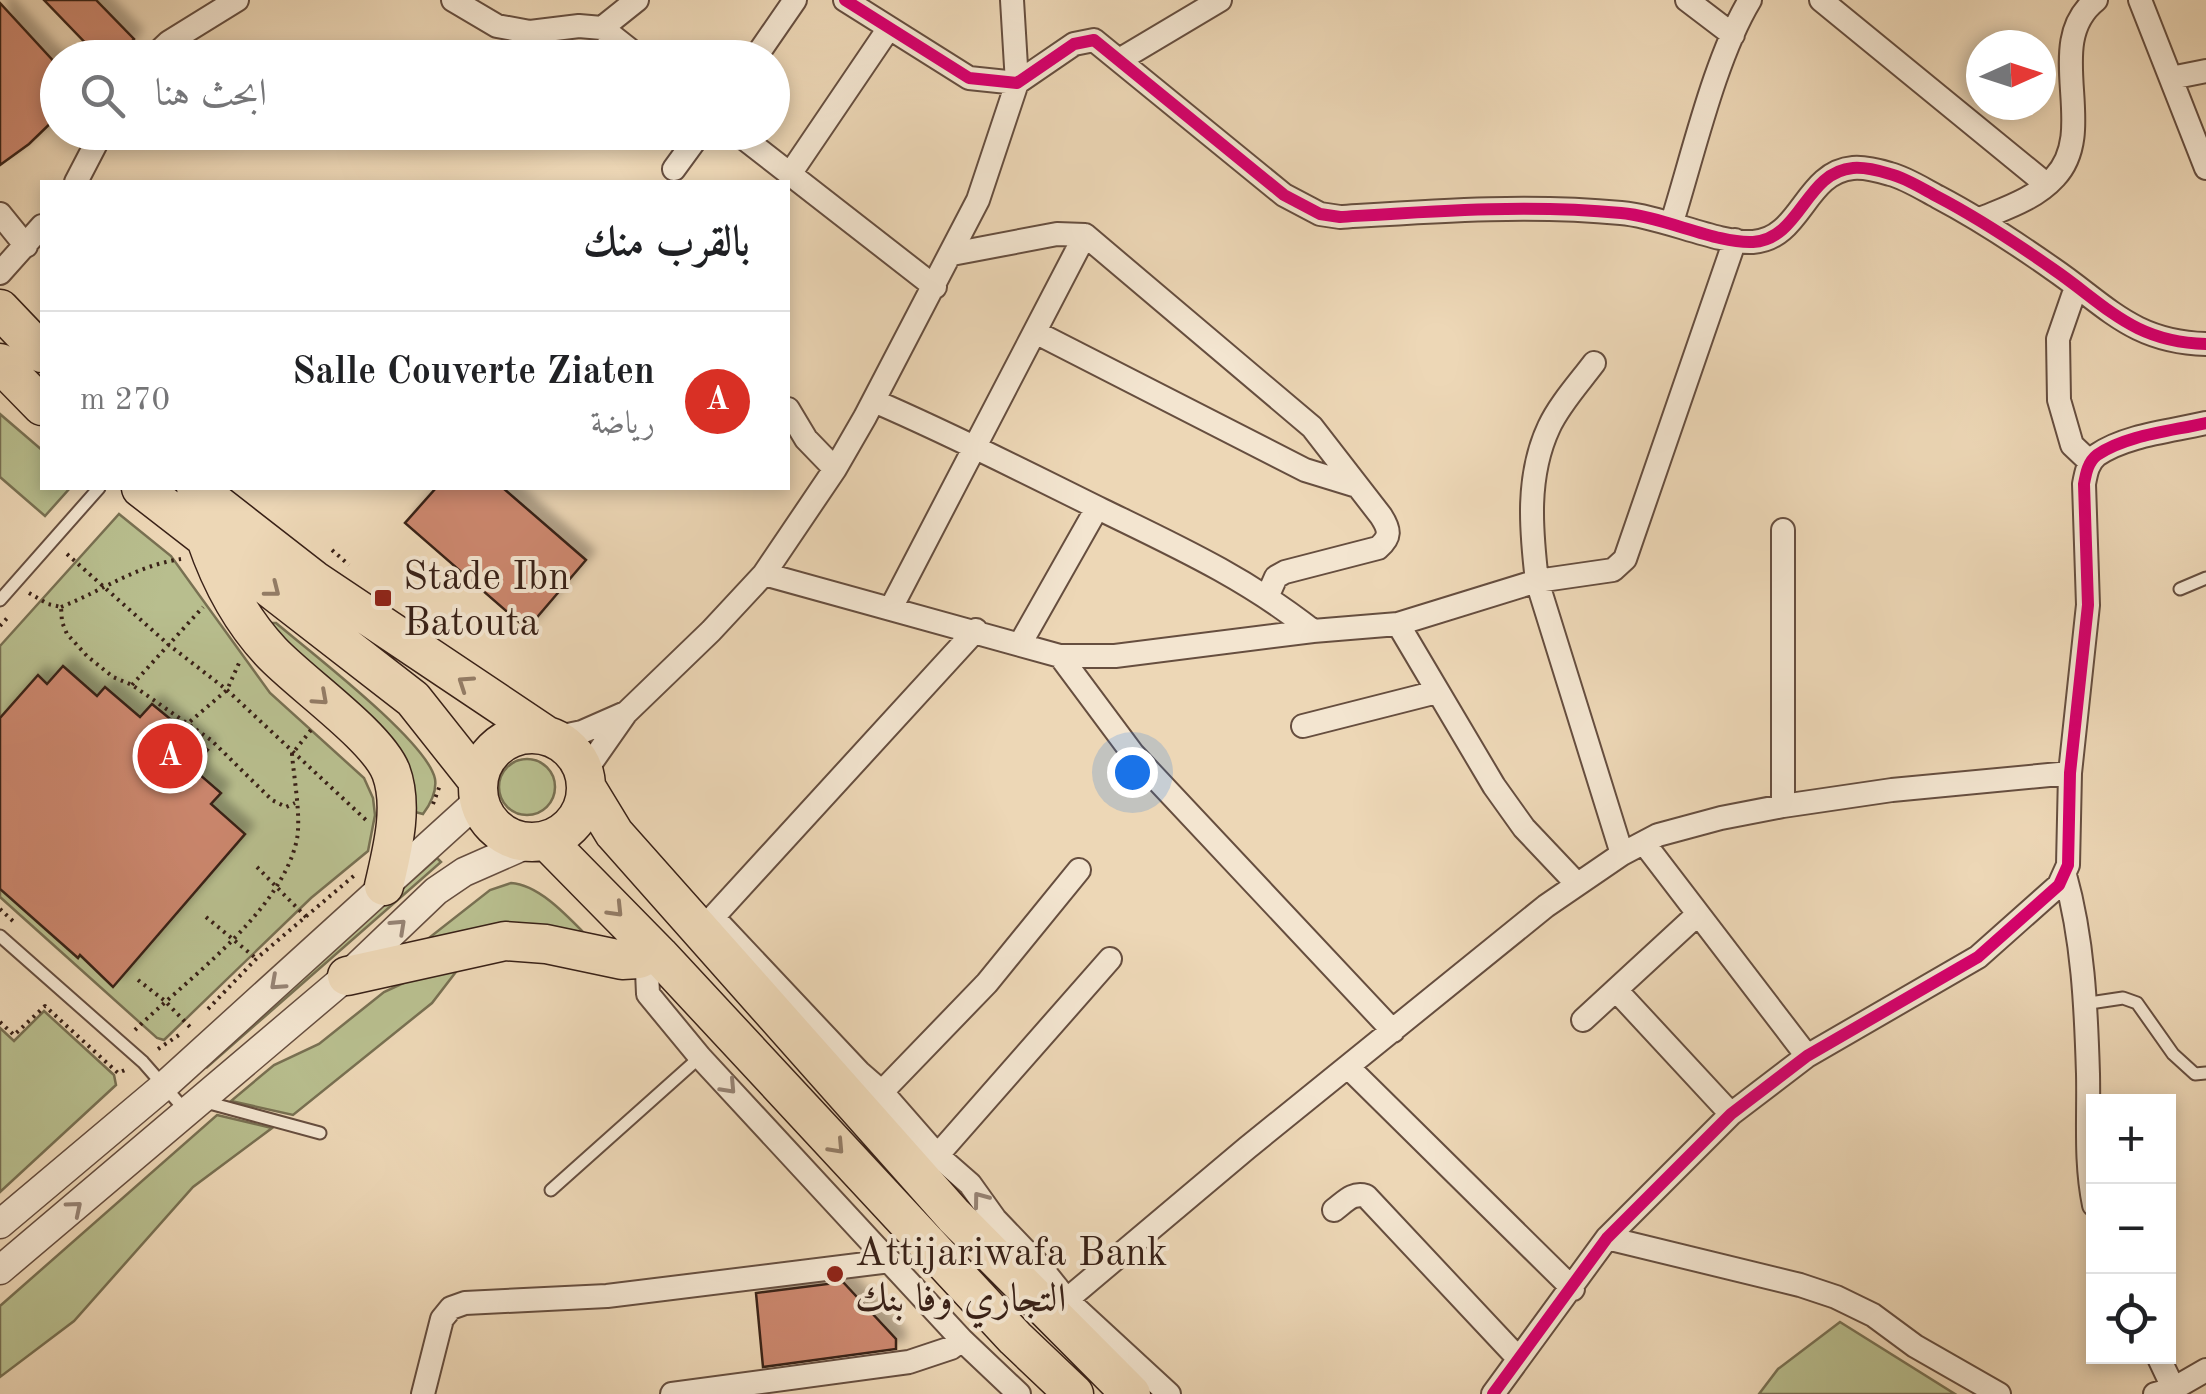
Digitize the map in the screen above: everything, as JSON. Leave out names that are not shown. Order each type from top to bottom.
[{"type":"main road","points":[[0,310],[40,351]]},
{"type":"main road","points":[[0,363],[40,404]]},
{"type":"main road","points":[[143,490],[227,590],[272,654],[376,749],[390,770],[395,791],[393,842],[384,886]]},
{"type":"main road","points":[[199,490],[314,580],[566,746],[614,833],[707,924],[1059,1307],[1131,1394]]},
{"type":"main road","points":[[187,542],[412,699],[486,816],[497,830],[512,839],[538,842],[563,833],[584,804],[585,780]]},
{"type":"main road","points":[[466,786],[495,749],[510,738],[529,734],[550,737]]},
{"type":"main road","points":[[538,842],[657,953],[1015,1338],[1074,1394]]},
{"type":"main road","points":[[346,976],[504,942],[546,944],[611,958],[639,959],[657,953]]},
{"type":"street","points":[[172,40],[236,0]]},
{"type":"street","points":[[453,0],[497,26],[530,32],[578,26],[602,28],[617,40]]},
{"type":"street","points":[[602,28],[637,0]]},
{"type":"street","points":[[768,40],[796,0]]},
{"type":"street","points":[[845,0],[969,78],[1017,83],[1074,44],[1094,40],[1284,196],[1320,214],[1340,217],[1472,209],[1626,213],[1755,242],[1779,233],[1828,176],[1853,168],[1894,175],[1980,219],[2122,323],[2190,344],[2206,344]]},
{"type":"street","points":[[585,780],[626,713],[764,574],[874,401],[978,200],[1017,83],[1012,0]]},
{"type":"street","points":[[1121,59],[1220,0]]},
{"type":"street","points":[[1686,0],[1733,34]]},
{"type":"street","points":[[1672,222],[1733,34],[1750,0]]},
{"type":"street","points":[[1821,0],[2046,184]]},
{"type":"street","points":[[1980,219],[2033,196],[2056,176],[2073,132],[2074,34],[2080,16],[2096,0]]},
{"type":"street","points":[[2140,0],[2206,168]]},
{"type":"street","points":[[790,174],[889,28]]},
{"type":"street","points":[[2171,78],[2206,71]]},
{"type":"street","points":[[77,180],[93,150]]},
{"type":"street","points":[[674,169],[688,150]]},
{"type":"street","points":[[759,150],[935,287]]},
{"type":"street","points":[[0,214],[26,246]]},
{"type":"street","points":[[0,273],[40,228]]},
{"type":"street","points":[[952,254],[1057,234],[1085,236],[1312,427],[1389,530],[1388,540],[1378,548],[1285,572],[1276,578],[1268,595]]},
{"type":"street","points":[[891,608],[1085,236]]},
{"type":"street","points":[[764,574],[1060,656],[1115,656],[1398,624],[1538,582],[1612,570],[1626,559],[1735,240]]},
{"type":"street","points":[[2076,287],[2058,339],[2059,400],[2072,445],[2090,462]]},
{"type":"street","points":[[1034,332],[1305,470],[1357,486]]},
{"type":"street","points":[[1594,363],[1549,427],[1532,484],[1531,533],[1538,582],[1622,854]]},
{"type":"street","points":[[874,401],[974,444],[1218,566],[1268,595],[1314,631]]},
{"type":"street","points":[[790,412],[806,439],[834,469]]},
{"type":"street","points":[[1493,1394],[1607,1238],[1732,1114],[1807,1056],[1978,957],[2059,885],[2068,865],[2070,773],[2088,605],[2084,484],[2090,462],[2125,443],[2206,423]]},
{"type":"street","points":[[1020,644],[1098,508]]},
{"type":"street","points":[[1783,530],[1783,806]]},
{"type":"street","points":[[1398,624],[1494,786],[1524,828],[1578,884]]},
{"type":"street","points":[[707,924],[976,630]]},
{"type":"street","points":[[1060,656],[1133,754],[1393,1031]]},
{"type":"street","points":[[1303,726],[1438,692]]},
{"type":"street","points":[[550,737],[582,732],[626,713]]},
{"type":"street","points":[[1169,1394],[1059,1307],[1546,906],[1622,854],[1658,835],[1722,818],[1892,790],[2070,773]]},
{"type":"street","points":[[0,1224],[164,1086],[199,1036],[274,985],[384,886],[466,786]]},
{"type":"street","points":[[0,1270],[346,976],[436,891],[464,872],[538,842]]},
{"type":"street","points":[[1644,842],[1807,1056]]},
{"type":"street","points":[[871,1102],[987,983],[1079,870]]},
{"type":"street","points":[[2065,875],[2078,923],[2090,1184]]},
{"type":"street","points":[[1583,1020],[1698,914]]},
{"type":"street","points":[[648,994],[646,971],[657,953]]},
{"type":"street","points":[[611,958],[962,1340],[1020,1394]]},
{"type":"street","points":[[928,1166],[1110,959]]},
{"type":"street","points":[[1616,990],[1732,1114]]},
{"type":"street","points":[[1348,1067],[1573,1288]]},
{"type":"street","points":[[1334,1210],[1351,1197],[1366,1196],[1518,1358]]},
{"type":"street","points":[[1607,1238],[1836,1297],[1873,1315],[1915,1346],[1999,1394]]},
{"type":"street","points":[[422,1394],[442,1319],[451,1308],[466,1302],[607,1296],[890,1261]]},
{"type":"street","points":[[672,1394],[909,1362],[962,1340]]},
{"type":"street","points":[[2160,1364],[2168,1392],[2206,1370]]},
{"type":"lane","points":[[0,600],[98,490]]},
{"type":"lane","points":[[2180,589],[2206,578]]},
{"type":"lane","points":[[0,936],[143,1062],[164,1086],[195,1107],[320,1133]]},
{"type":"lane","points":[[2082,1004],[2123,998],[2137,1002],[2173,1054],[2195,1074],[2206,1073]]},
{"type":"lane","points":[[551,1190],[700,1057]]},
{"type":"path","points":[[29,593],[61,607],[142,567],[183,558],[187,542]]},
{"type":"path","points":[[67,554],[168,645],[226,690],[393,842],[257,958],[203,1014]]},
{"type":"path","points":[[132,685],[224,585],[227,590]]},
{"type":"path","points":[[61,607],[62,622],[77,645],[112,677],[132,685],[212,740],[272,800],[286,807],[295,803]]},
{"type":"path","points":[[173,736],[226,690],[254,632]]},
{"type":"path","points":[[123,1046],[278,887],[298,836],[292,754],[330,706]]},
{"type":"path","points":[[430,809],[466,786]]},
{"type":"path","points":[[257,867],[328,936]]},
{"type":"path","points":[[206,916],[257,958],[274,985]]},
{"type":"path","points":[[0,1022],[14,1035],[45,1006],[118,1074],[199,1036],[138,980]]},
{"type":"green space","points":[[0,414],[40,448],[40,490],[68,490],[45,516],[0,477]]},
{"type":"green space","points":[[119,514],[171,556],[270,693],[364,778],[375,815],[368,851],[311,898],[164,1040],[157,1038],[0,897],[0,646]]},
{"type":"green space","points":[[268,623],[276,623],[339,675],[412,743],[435,779],[432,798],[423,814],[411,811]]},
{"type":"green space","points":[[527,759],[547,767],[555,787],[547,807],[527,815],[507,807],[499,787],[507,767]]},
{"type":"green space","points":[[437,858],[441,862],[206,1068],[217,1054]]},
{"type":"green space","points":[[511,883],[546,898],[597,946],[425,941],[490,890]]},
{"type":"green space","points":[[462,964],[432,1003],[293,1115],[231,1101],[274,1065],[319,1044],[384,992],[423,974]]},
{"type":"green space","points":[[44,1011],[114,1075],[116,1085],[0,1192],[0,1028],[14,1041]]},
{"type":"green space","points":[[217,1115],[272,1128],[193,1187],[74,1321],[0,1377],[0,1306]]},
{"type":"green space","points":[[1840,1322],[1955,1394],[1759,1394],[1778,1369]]},
{"type":"building","points":[[44,0],[96,0],[134,39],[83,40]]},
{"type":"building","points":[[0,3],[40,46],[40,133],[0,165]]},
{"type":"building","points":[[434,490],[505,490],[586,560],[527,629],[405,523]]},
{"type":"building","points":[[63,666],[97,696],[105,687],[140,717],[152,704],[208,750],[192,768],[221,793],[211,804],[245,834],[113,987],[0,889],[0,718],[38,675],[47,684]]},
{"type":"building","points":[[843,1282],[896,1339],[896,1349],[763,1367],[756,1293]]},
{"type":"cycle path","points":[[845,0],[969,78],[1017,83],[1074,44],[1094,40],[1284,195],[1320,214],[1340,217],[1480,209],[1586,210],[1637,215],[1723,239],[1753,242],[1782,230],[1813,192],[1837,172],[1867,169],[1902,178],[1968,213],[2122,320],[2159,337],[2206,344]]},
{"type":"cycle path","points":[[1493,1394],[1607,1238],[1731,1114],[1807,1056],[1978,957],[2059,885],[2068,865],[2070,773],[2088,605],[2084,484],[2087,472],[2097,455],[2121,443],[2206,423]]},
{"type":"place","name":"Stade Ibn Batouta","points":[[383,598]]},
{"type":"place","name":"Salle Couverte Ziaten","points":[[170,756]]},
{"type":"place","name":"Attijariwafa Bank التجاري وفا بنك","points":[[835,1274]]}]
